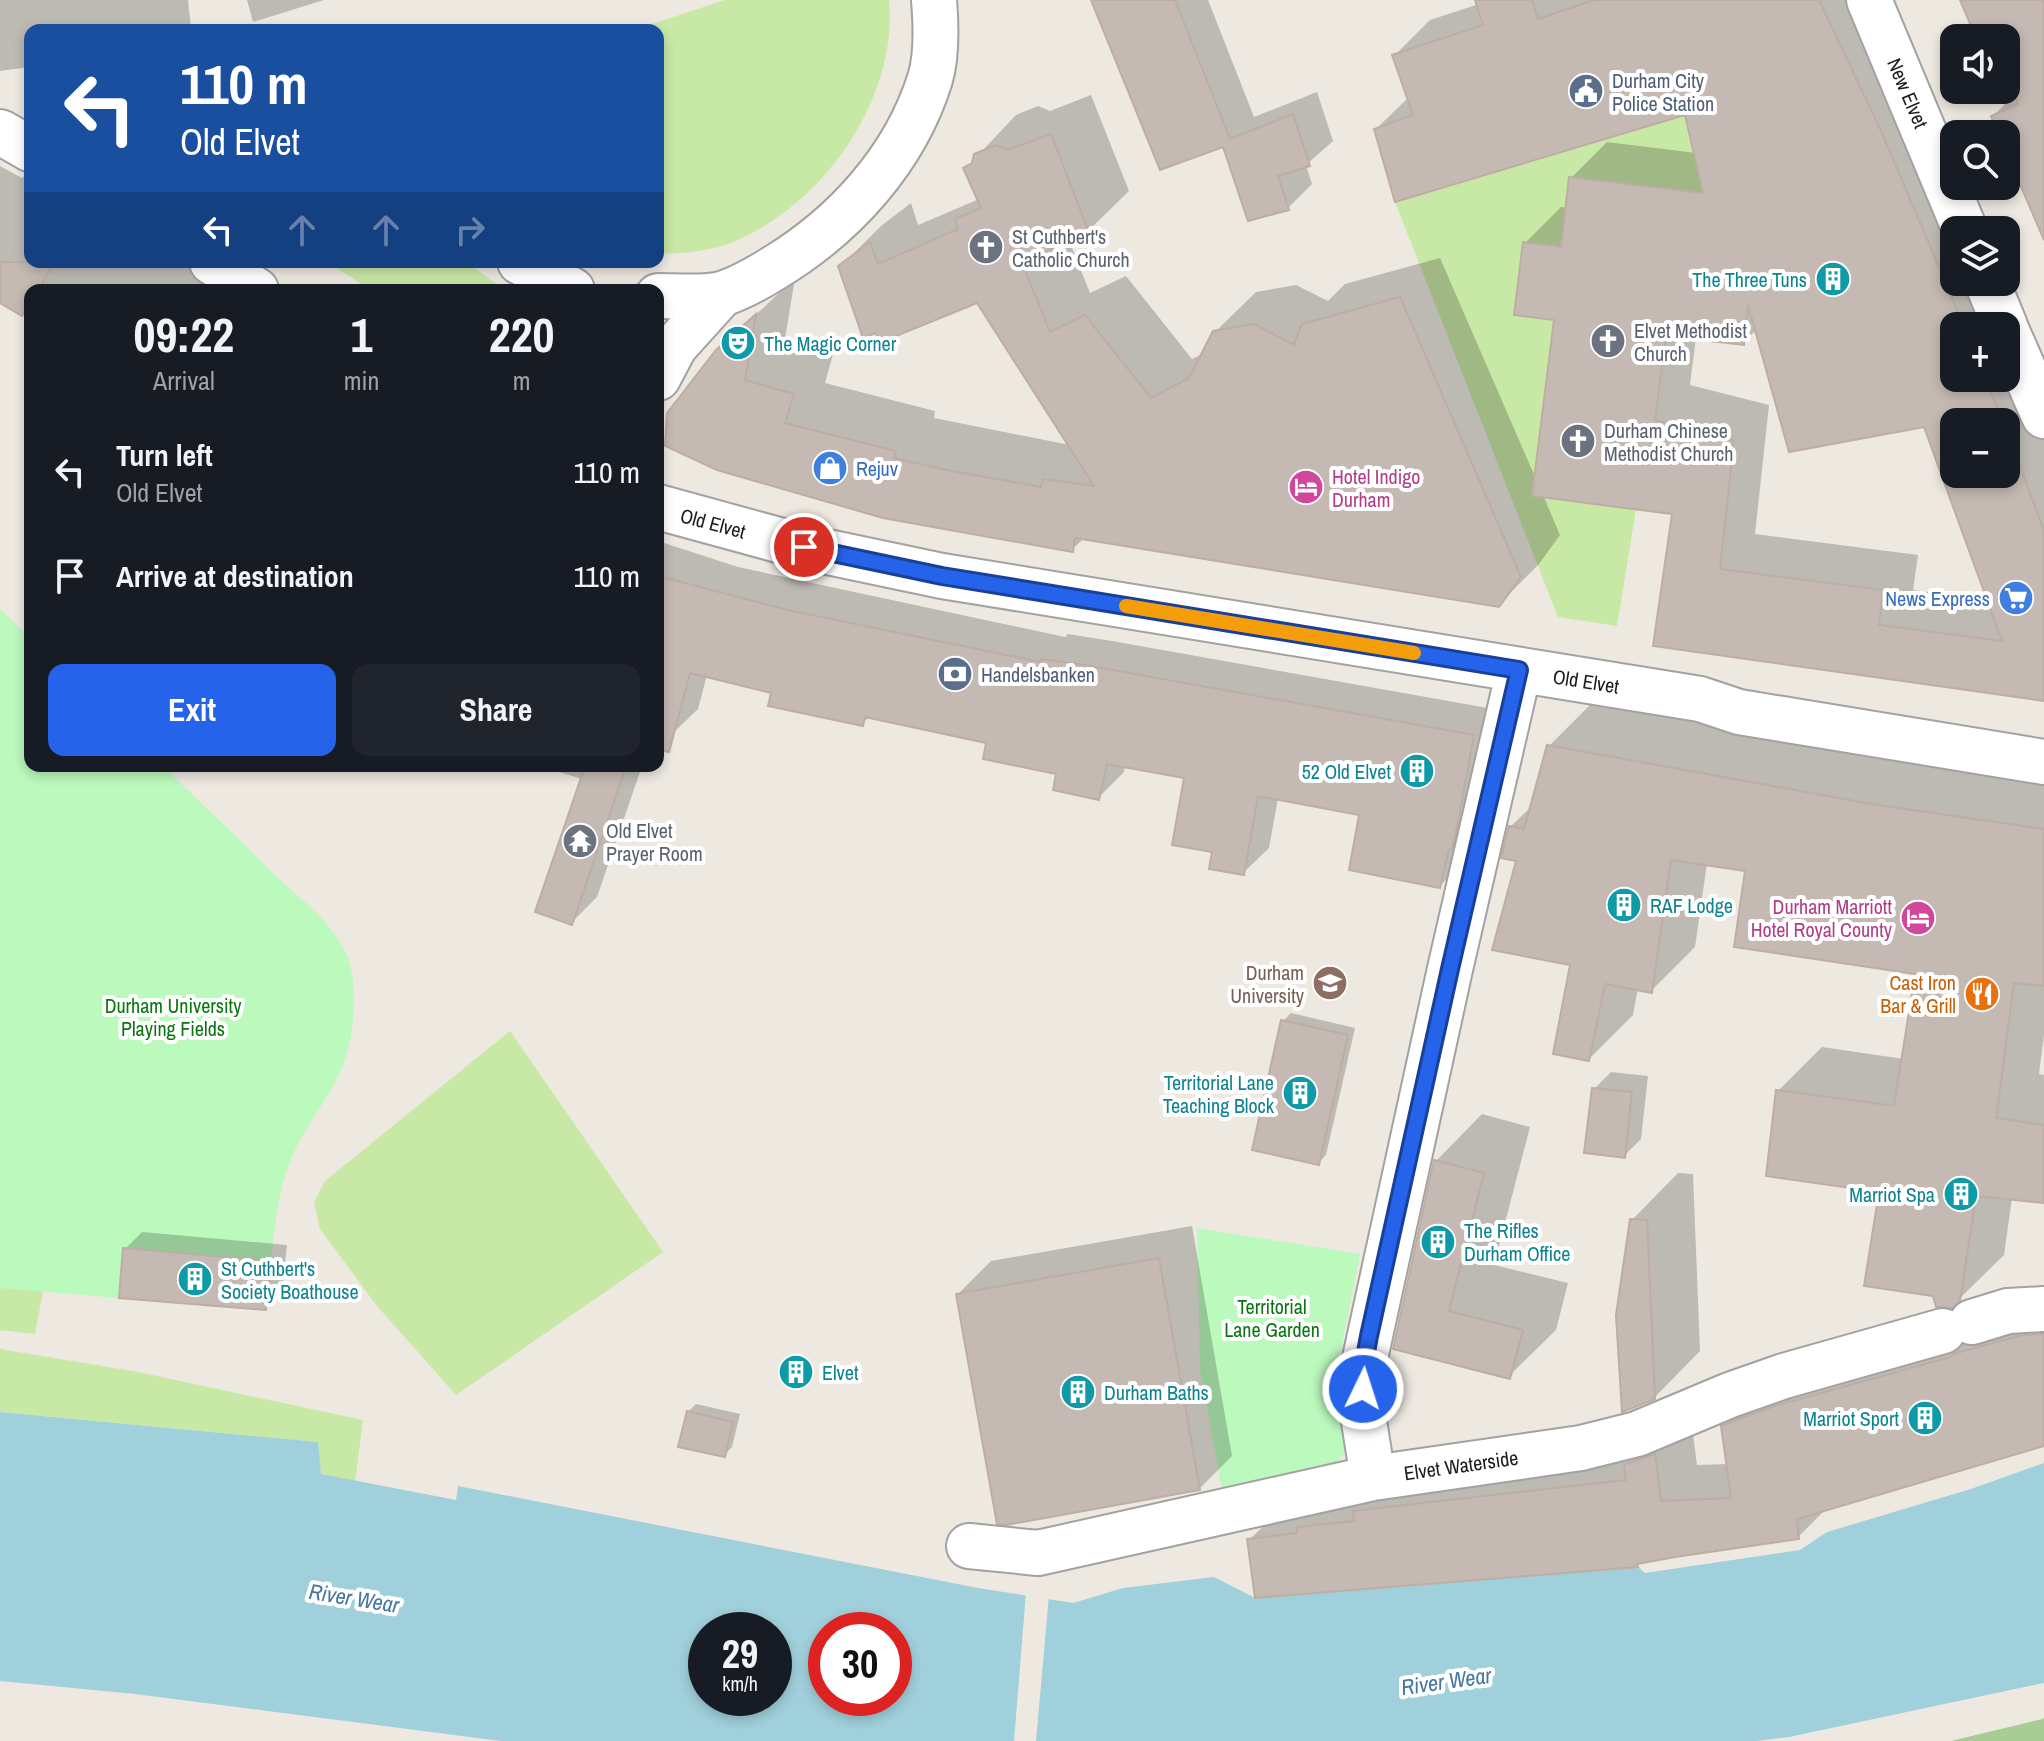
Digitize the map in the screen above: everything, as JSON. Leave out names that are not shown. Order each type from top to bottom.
[{"type":"street","points":[[664,296],[722,294],[752,281],[799,253],[841,218],[872,185],[906,136],[930,77],[936,17],[934,0]]},
{"type":"street","name":"New Elvet","points":[[1869,0],[1959,216]]},
{"type":"street","points":[[221,268],[247,284]]},
{"type":"street","points":[[531,268],[561,284]]},
{"type":"street","points":[[664,367],[675,346],[722,294]]},
{"type":"street","points":[[2020,361],[2044,416]]},
{"type":"street","name":"Old Elvet","points":[[664,509],[804,547],[942,576],[1700,699],[1739,712],[2044,762]]},
{"type":"street","points":[[1373,1478],[1363,1415],[1364,1363],[1441,1007],[1519,670]]},
{"type":"street","name":"Elvet Waterside","points":[[969,1546],[1038,1553],[1373,1478],[1581,1448],[1637,1434],[1784,1376],[2008,1311],[2044,1309]]},
{"type":"green space","points":[[725,0],[889,0],[889,36],[882,72],[869,107],[851,140],[829,170],[803,197],[742,238],[722,246],[680,253],[664,254],[664,24],[652,24]]},
{"type":"green space","points":[[1685,115],[1712,233],[1570,177],[1561,247],[1523,242],[1514,314],[1554,320],[1532,495],[1636,509],[1617,626],[1558,617],[1395,202]]},
{"type":"green space","points":[[336,268],[474,268],[497,284],[362,284]]},
{"type":"green space","name":"Durham University Playing Fields","points":[[0,609],[24,632],[24,772],[169,772],[335,934],[348,958],[354,995],[353,1022],[345,1059],[298,1144],[286,1173],[271,1261],[124,1248],[119,1298],[0,1288]]},
{"type":"green space","points":[[510,1031],[663,1252],[456,1395],[377,1306],[320,1229],[314,1202],[325,1181]]},
{"type":"green space","name":"Territorial Lane Garden","points":[[1197,1228],[1360,1254],[1337,1369],[1344,1453],[1336,1465],[1223,1495],[1200,1369]]},
{"type":"green space","points":[[0,1288],[43,1291],[35,1334],[0,1330]]},
{"type":"green space","points":[[0,1349],[138,1372],[363,1420],[355,1482],[321,1474],[317,1442],[0,1412]]},
{"type":"green space","points":[[2042,1719],[2044,1741],[1951,1741]]},
{"type":"water","name":"River Wear","points":[[0,1412],[318,1442],[321,1474],[456,1500],[458,1486],[978,1588],[1073,1603],[1123,1588],[1214,1577],[1255,1598],[1638,1567],[1645,1573],[1800,1550],[1827,1532],[1971,1489],[2044,1463],[2044,1683],[1789,1737],[1756,1741],[501,1741],[135,1694],[0,1681]]},
{"type":"pier","points":[[1026,1592],[1049,1595],[1036,1741],[1014,1741]]},
{"type":"building","points":[[1091,0],[1175,0],[1230,139],[1293,114],[1310,166],[1278,176],[1289,210],[1248,221],[1223,147],[1160,170]]},
{"type":"building","points":[[1475,0],[1532,0],[1538,19],[1594,0],[1819,0],[1881,131],[1940,270],[1940,296],[1951,296],[1958,312],[1940,312],[1940,392],[1991,392],[1997,408],[1940,408],[1940,471],[1924,427],[1789,452],[1748,305],[1744,345],[1666,336],[1655,420],[1734,441],[1720,569],[1883,590],[1879,625],[2002,641],[1946,488],[2020,488],[2020,467],[2044,531],[2044,701],[1653,646],[1672,514],[1532,496],[1554,320],[1514,315],[1523,242],[1561,247],[1569,177],[1703,193],[1685,115],[1395,202],[1374,129],[1413,115],[1392,55],[1483,25]]},
{"type":"building","points":[[1960,0],[2044,0],[2044,240],[2020,184],[2020,120],[1993,120],[1991,116],[2020,104],[2020,24],[1970,24]]},
{"type":"building","points":[[1051,134],[1089,233],[1021,261],[1050,332],[1085,315],[1151,398],[1189,378],[1213,331],[1254,324],[1294,345],[1302,324],[1400,297],[1521,577],[1499,607],[1075,538],[1073,552],[883,518],[717,470],[665,446],[667,413],[716,350],[756,314],[745,380],[794,394],[785,423],[896,451],[894,458],[946,470],[1041,487],[1043,479],[1094,486],[977,303],[879,343],[876,333],[863,338],[838,266],[870,242],[878,264],[958,229],[955,219],[981,208],[963,168],[972,163],[974,154],[996,145],[1008,150]]},
{"type":"building","points":[[0,262],[24,262],[24,268],[51,268],[41,284],[24,284],[22,316],[0,303]]},
{"type":"building","points":[[664,578],[792,611],[1040,662],[1041,659],[1085,665],[1474,735],[1452,849],[1449,849],[1440,888],[1349,870],[1359,815],[1258,796],[1244,875],[1209,869],[1212,852],[1172,845],[1184,778],[1107,764],[1099,800],[1053,790],[1056,774],[983,759],[986,743],[865,717],[863,726],[768,706],[771,693],[690,673],[669,752],[664,751]]},
{"type":"building","points":[[1547,745],[1877,805],[2044,829],[2044,986],[2014,983],[1996,1118],[2044,1125],[2044,1203],[1976,1196],[1960,1301],[1952,1308],[1936,1307],[1933,1296],[1864,1286],[1879,1192],[1766,1176],[1776,1090],[1894,1106],[1915,974],[1734,947],[1745,871],[1671,860],[1652,993],[1605,984],[1589,1061],[1553,1054],[1570,965],[1492,950],[1516,861],[1501,858],[1509,826],[1524,829]]},
{"type":"building","name":"Old Elvet Prayer Room","points":[[583,772],[624,772],[572,925],[535,912]]},
{"type":"building","name":"Territorial Lane Teaching Block","points":[[1281,1020],[1348,1035],[1319,1165],[1252,1150]]},
{"type":"building","points":[[1592,1088],[1632,1092],[1625,1158],[1584,1153]]},
{"type":"building","name":"The Rifles Durham Office","points":[[1434,1160],[1484,1173],[1449,1311],[1523,1330],[1510,1379],[1393,1349]]},
{"type":"building","points":[[1630,1219],[1647,1220],[1655,1399],[1622,1412],[1616,1315]]},
{"type":"building","name":"St Cuthbert's Society Boathouse","points":[[123,1248],[271,1261],[266,1310],[119,1298]]},
{"type":"building","name":"Durham Baths","points":[[1159,1258],[1200,1490],[1006,1525],[997,1524],[956,1294]]},
{"type":"building","points":[[2044,1334],[2044,1446],[1797,1519],[1799,1539],[1675,1557],[1637,1564],[1638,1567],[1255,1598],[1247,1539],[1297,1533],[1297,1527],[1354,1521],[1353,1511],[1626,1480],[1624,1465],[1655,1454],[1661,1501],[1731,1498],[1721,1426],[1772,1407],[1953,1354],[2023,1335]]},
{"type":"building","points":[[687,1411],[733,1422],[725,1457],[678,1447]]},
{"type":"slow traffic","points":[[1126,606],[1414,653]]},
{"type":"place","name":"Durham City Police Station","points":[[1586,91]]},
{"type":"place","name":"St Cuthbert's Catholic Church","points":[[986,247]]},
{"type":"place","name":"The Three Tuns","points":[[1833,279]]},
{"type":"place","name":"Elvet Methodist Church","points":[[1608,341]]},
{"type":"place","name":"The Magic Corner","points":[[738,343]]},
{"type":"place","name":"Durham Chinese Methodist Church","points":[[1578,441]]},
{"type":"place","name":"Rejuv","points":[[830,468]]},
{"type":"place","name":"Hotel Indigo Durham","points":[[1306,487]]},
{"type":"place","name":"News Express","points":[[2016,598]]},
{"type":"place","name":"Handelsbanken","points":[[955,674]]},
{"type":"place","name":"52 Old Elvet","points":[[1417,771]]},
{"type":"place","name":"Old Elvet Prayer Room","points":[[580,841]]},
{"type":"place","name":"RAF Lodge","points":[[1624,905]]},
{"type":"place","name":"Durham Marriott Hotel Royal County","points":[[1918,918]]},
{"type":"place","name":"Durham University","points":[[1330,983]]},
{"type":"place","name":"Cast Iron Bar & Grill","points":[[1982,994]]},
{"type":"place","name":"Territorial Lane Teaching Block","points":[[1300,1093]]},
{"type":"place","name":"Marriot Spa","points":[[1961,1194]]},
{"type":"place","name":"The Rifles Durham Office","points":[[1438,1242]]},
{"type":"place","name":"St Cuthbert's Society Boathouse","points":[[195,1279]]},
{"type":"place","name":"Elvet","points":[[796,1372]]},
{"type":"place","name":"Durham Baths","points":[[1078,1392]]},
{"type":"place","name":"Marriot Sport","points":[[1925,1418]]},
{"type":"route","points":[[804,547],[942,576],[1519,670],[1369,1336],[1363,1389]]}]
